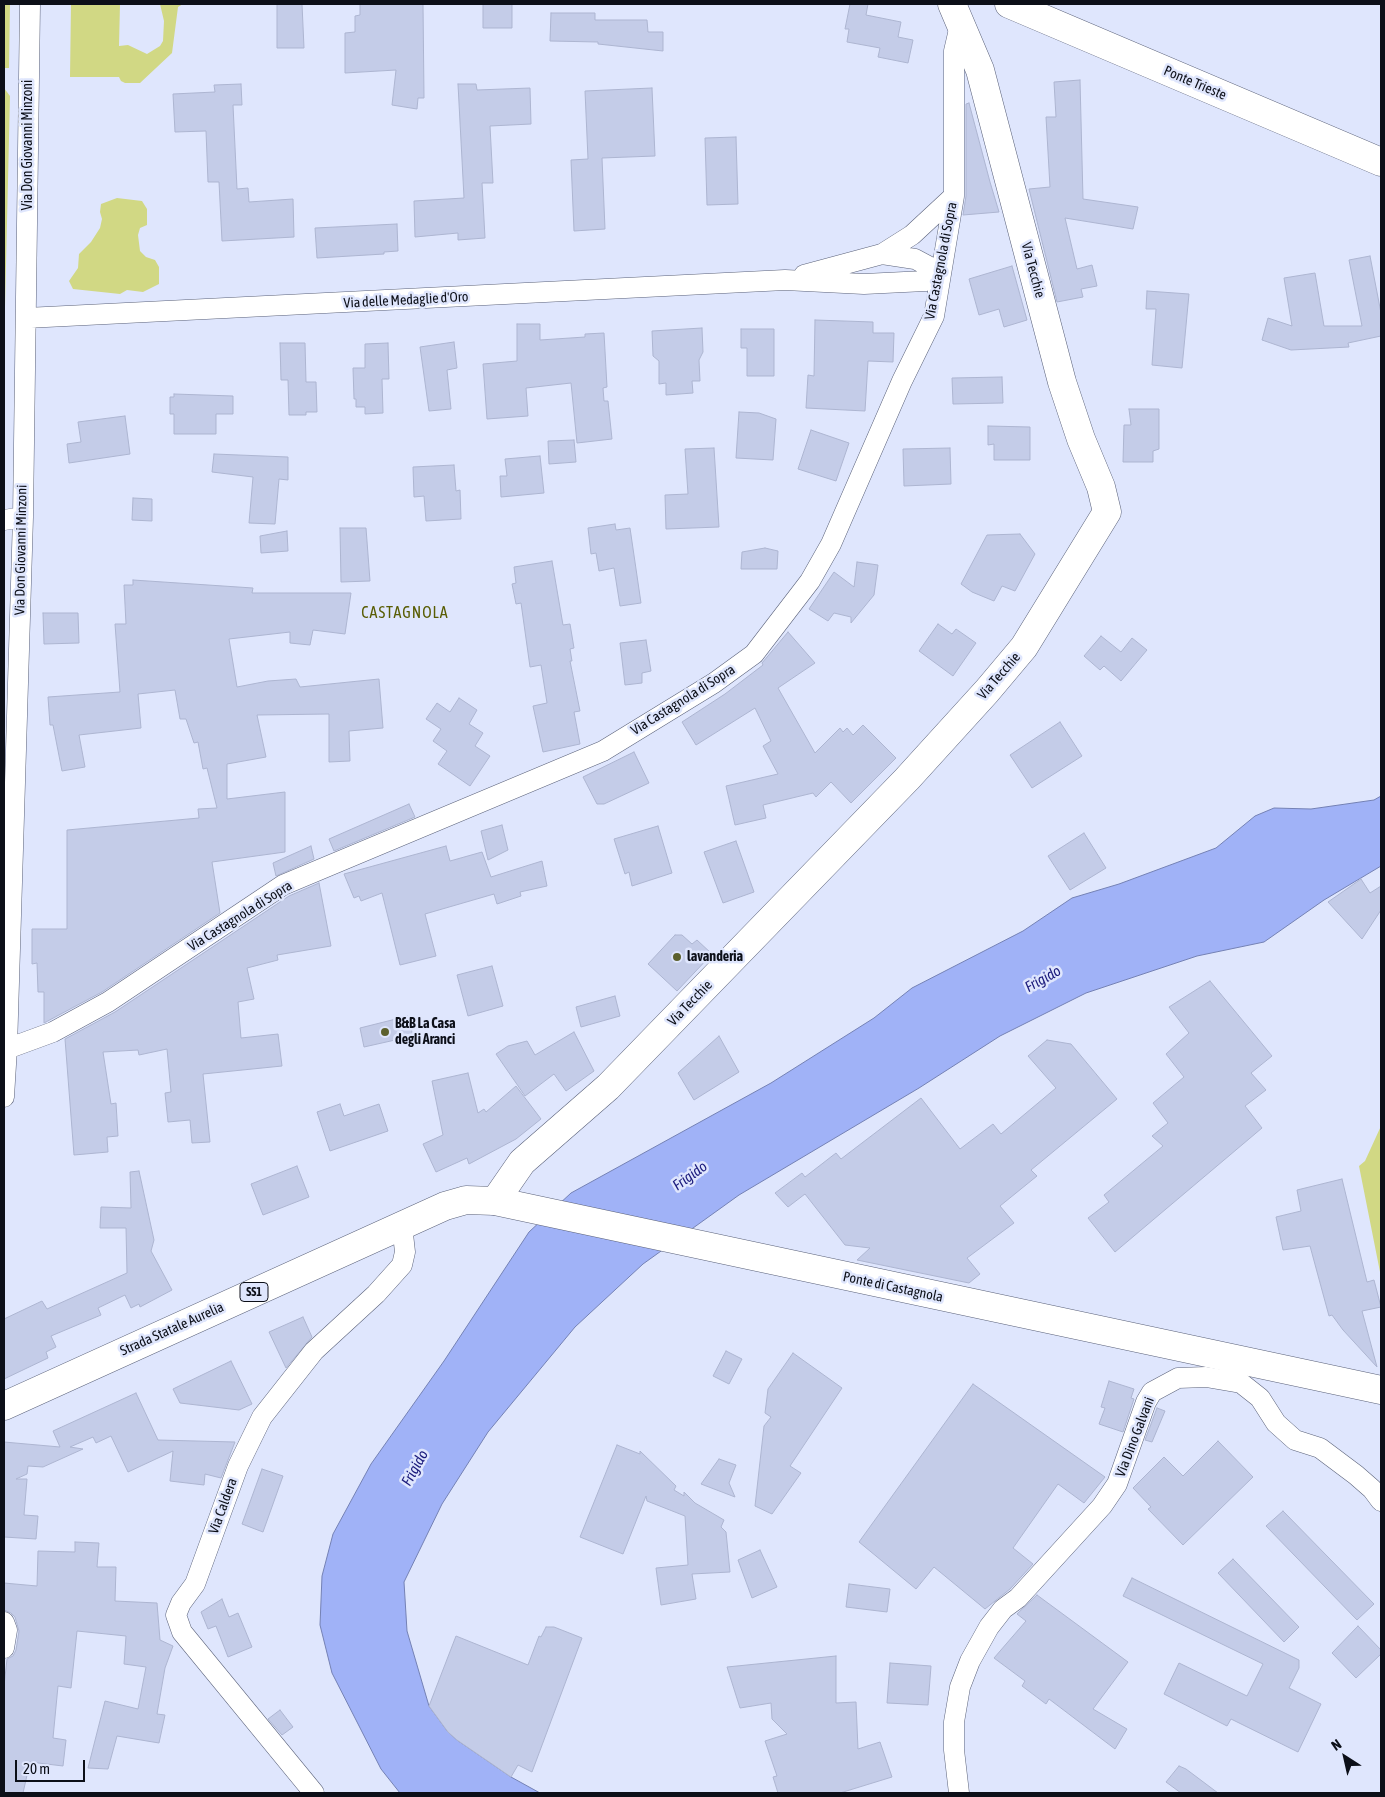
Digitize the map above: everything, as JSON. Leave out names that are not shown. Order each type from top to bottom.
[{"type":"main road","name":"Ponte Trieste","points":[[1009,4],[1381,162]]},
{"type":"main road","name":"Via Tecchie","points":[[502,1202],[522,1162],[615,1080],[900,786],[987,691],[1024,648],[1107,512],[1101,487],[1081,439],[1062,382],[980,70],[956,14]]},
{"type":"main road","name":"Strada Statale Aurelia","points":[[4,1406],[452,1204],[466,1200],[502,1202]]},
{"type":"main road","name":"Ponte di Castagnola","points":[[502,1202],[1381,1390]]},
{"type":"street","name":"Via Don Giovanni Minzoni","points":[[4,1097],[13,518],[26,318],[30,4]]},
{"type":"street","name":"Via Castagnola di Sopra","points":[[6,1049],[54,1032],[108,1002],[284,886],[603,751],[714,683],[754,654],[810,581],[831,544],[902,381],[934,316],[954,196],[954,51],[956,14]]},
{"type":"street","name":"Via delle Medaglie d'Oro","points":[[785,280],[882,254],[912,235],[954,196]]},
{"type":"street","name":"Via delle Medaglie d'Oro","points":[[882,254],[915,259],[940,276]]},
{"type":"street","name":"Via delle Medaglie d'Oro","points":[[26,318],[785,280],[864,284],[925,281],[940,276]]},
{"type":"street","name":"Via Caldera","points":[[314,1793],[182,1632],[176,1615],[181,1603],[195,1584],[238,1466],[262,1417],[314,1351],[376,1294],[402,1265],[406,1252],[402,1225]]},
{"type":"street","name":"Via Dino Galvani","points":[[959,1793],[954,1750],[954,1722],[960,1687],[970,1661],[989,1627],[1003,1609],[1018,1598],[1102,1506],[1117,1484],[1146,1402],[1152,1392],[1178,1378],[1206,1377],[1241,1383],[1260,1398],[1276,1423],[1295,1440],[1320,1448],[1356,1474],[1372,1489],[1381,1501]]},
{"type":"street","points":[[4,1622],[7,1630],[4,1648]]},
{"type":"green space","points":[[4,4],[10,4],[9,68],[4,68]]},
{"type":"green space","points":[[71,4],[120,4],[119,46],[128,45],[147,54],[160,46],[163,41],[164,21],[160,4],[183,4],[178,7],[172,53],[140,83],[125,83],[119,77],[70,77]]},
{"type":"green space","points":[[4,88],[10,96],[4,349]]},
{"type":"green space","points":[[117,198],[142,201],[147,209],[147,225],[140,228],[138,235],[140,251],[146,257],[155,260],[159,267],[159,284],[143,292],[127,290],[120,294],[73,289],[69,281],[78,268],[79,254],[91,242],[100,228],[102,219],[100,212],[101,204]]},
{"type":"green space","points":[[1381,1126],[1381,1277],[1359,1166],[1365,1161]]},
{"type":"water","name":"Frigido","points":[[1381,796],[1381,866],[1324,900],[1264,942],[1197,956],[1086,993],[1000,1036],[919,1088],[739,1195],[643,1264],[575,1327],[488,1432],[442,1504],[404,1582],[407,1631],[429,1706],[448,1732],[457,1740],[511,1777],[540,1793],[400,1793],[381,1769],[332,1673],[320,1625],[322,1576],[333,1534],[371,1464],[444,1361],[529,1232],[571,1193],[771,1083],[874,1018],[912,988],[1023,931],[1072,898],[1119,884],[1216,848],[1255,816],[1274,808],[1311,809],[1374,800]]},
{"type":"building","points":[[277,4],[302,4],[304,48],[277,48]]},
{"type":"building","points":[[360,4],[423,4],[424,98],[418,98],[417,109],[392,105],[396,70],[345,73],[345,33],[355,32],[355,16],[360,15]]},
{"type":"building","points":[[483,4],[512,4],[512,28],[483,28]]},
{"type":"building","points":[[850,4],[868,4],[866,15],[901,22],[898,37],[913,40],[908,63],[878,57],[880,48],[847,42],[849,29],[845,29]]},
{"type":"building","points":[[551,13],[595,13],[595,20],[647,20],[648,32],[663,32],[663,51],[598,44],[598,42],[550,41]]},
{"type":"building","points":[[1080,80],[1083,199],[1138,207],[1133,229],[1065,218],[1077,269],[1092,265],[1097,286],[1081,289],[1083,297],[1057,302],[1029,189],[1050,187],[1046,117],[1056,117],[1054,82]]},
{"type":"building","points":[[241,84],[242,105],[233,105],[237,189],[248,188],[249,202],[293,199],[294,237],[222,241],[219,182],[208,182],[206,131],[175,132],[173,94],[215,92],[214,85]]},
{"type":"building","points":[[458,84],[476,84],[477,90],[530,88],[531,124],[490,126],[493,183],[482,183],[485,238],[458,240],[458,233],[415,237],[414,201],[464,198]]},
{"type":"building","points":[[652,88],[655,156],[602,158],[605,229],[574,231],[571,160],[588,159],[585,91]]},
{"type":"building","points":[[969,103],[999,212],[963,215],[966,196],[966,104]]},
{"type":"building","points":[[736,137],[738,204],[707,205],[705,138]]},
{"type":"building","points":[[397,224],[398,251],[384,252],[384,254],[317,258],[315,228]]},
{"type":"building","points":[[1370,256],[1381,313],[1381,336],[1348,343],[1349,347],[1291,350],[1262,340],[1268,318],[1292,326],[1284,278],[1315,273],[1324,326],[1362,326],[1349,260]]},
{"type":"building","points":[[1012,266],[1027,320],[1004,327],[999,309],[979,315],[969,279]]},
{"type":"building","points":[[1147,291],[1189,294],[1182,368],[1152,365],[1156,309],[1146,309]]},
{"type":"building","points":[[815,320],[873,322],[873,333],[894,333],[893,362],[868,361],[865,411],[806,408],[808,375],[814,376]]},
{"type":"building","points":[[517,324],[540,324],[540,340],[585,337],[585,334],[604,333],[607,387],[603,388],[604,401],[608,401],[612,439],[577,443],[571,383],[526,388],[528,416],[487,419],[483,364],[517,361]]},
{"type":"building","points":[[702,328],[703,352],[699,360],[700,381],[692,381],[693,393],[666,395],[666,383],[659,384],[659,361],[653,356],[652,331]]},
{"type":"building","points":[[741,329],[774,329],[774,376],[747,376],[747,348],[741,348]]},
{"type":"building","points":[[454,342],[457,368],[447,370],[451,409],[429,411],[420,347]]},
{"type":"building","points":[[280,343],[305,343],[306,382],[316,382],[317,412],[306,412],[306,415],[289,415],[288,380],[281,380]]},
{"type":"building","points":[[388,343],[389,379],[382,379],[383,413],[365,414],[365,407],[356,407],[353,368],[365,368],[365,344]]},
{"type":"building","points":[[1002,377],[1003,403],[953,404],[952,378]]},
{"type":"building","points":[[174,394],[233,396],[233,414],[216,414],[216,434],[174,434],[174,414],[170,414],[170,397],[174,397]]},
{"type":"building","points":[[1129,409],[1159,409],[1159,449],[1153,451],[1153,462],[1123,462],[1124,425],[1131,425]]},
{"type":"building","points":[[739,412],[759,413],[776,419],[773,460],[736,458]]},
{"type":"building","points":[[125,416],[130,454],[69,463],[67,444],[81,442],[78,422]]},
{"type":"building","points":[[988,426],[1030,427],[1030,460],[994,460],[994,444],[988,445]]},
{"type":"building","points":[[811,430],[849,443],[836,481],[798,469]]},
{"type":"building","points":[[574,440],[576,462],[549,464],[548,441]]},
{"type":"building","points":[[714,448],[719,527],[666,529],[665,495],[688,494],[685,449]]},
{"type":"building","points":[[950,448],[951,484],[904,486],[903,449]]},
{"type":"building","points":[[214,454],[288,457],[288,480],[279,479],[275,524],[249,523],[253,477],[212,472]]},
{"type":"building","points":[[540,456],[544,493],[501,497],[500,476],[507,476],[505,459]]},
{"type":"building","points":[[454,465],[456,491],[460,490],[461,519],[426,521],[424,496],[414,497],[413,467]]},
{"type":"building","points":[[133,498],[152,499],[152,521],[132,520]]},
{"type":"building","points":[[615,524],[616,530],[630,528],[641,603],[620,606],[614,568],[599,571],[596,553],[591,554],[588,528]]},
{"type":"building","points":[[340,528],[366,528],[370,581],[341,582]]},
{"type":"building","points":[[287,531],[288,551],[261,553],[260,536]]},
{"type":"building","points":[[1020,534],[1035,554],[1015,591],[1002,586],[994,601],[972,592],[961,584],[987,535]]},
{"type":"building","points":[[765,548],[778,551],[777,569],[741,569],[742,552]]},
{"type":"building","points":[[552,561],[563,625],[570,624],[574,648],[570,649],[572,661],[570,661],[580,711],[574,712],[580,744],[543,752],[533,706],[547,703],[541,665],[530,667],[521,603],[516,604],[512,584],[516,583],[514,567]]},
{"type":"building","points":[[857,562],[878,565],[874,595],[851,623],[851,617],[834,613],[828,621],[809,609],[834,572],[854,587]]},
{"type":"building","points":[[133,580],[253,588],[252,593],[351,593],[345,634],[313,630],[310,645],[290,643],[290,632],[229,639],[237,687],[268,681],[296,679],[300,687],[379,679],[383,728],[349,731],[350,761],[329,762],[329,714],[257,715],[266,757],[227,764],[227,799],[285,792],[285,852],[212,862],[220,913],[102,992],[44,1023],[44,992],[38,992],[37,963],[32,964],[32,929],[67,929],[67,830],[199,818],[198,809],[217,808],[207,768],[203,769],[198,742],[194,743],[186,719],[180,719],[175,690],[138,694],[141,728],[79,735],[85,767],[62,771],[53,725],[50,725],[48,697],[120,692],[115,624],[126,624],[124,585],[133,585]]},
{"type":"building","points":[[43,613],[78,613],[79,643],[44,644]]},
{"type":"building","points":[[938,624],[952,634],[956,629],[976,643],[953,676],[919,651]]},
{"type":"building","points":[[788,632],[815,663],[778,688],[815,753],[840,728],[843,732],[847,728],[853,735],[863,725],[896,758],[851,803],[831,782],[816,797],[813,793],[763,805],[766,818],[735,825],[726,786],[778,774],[763,746],[771,741],[755,708],[696,745],[682,722],[725,694],[763,665],[762,663]]},
{"type":"building","points":[[1101,636],[1121,652],[1132,638],[1147,650],[1121,681],[1104,666],[1100,670],[1084,656]]},
{"type":"building","points":[[646,640],[651,671],[642,673],[642,683],[625,685],[620,643]]},
{"type":"building","points":[[459,698],[477,710],[469,724],[483,733],[475,746],[490,756],[470,786],[438,764],[447,751],[433,741],[441,729],[426,719],[437,703],[450,712]]},
{"type":"building","points":[[1060,722],[1082,756],[1032,788],[1010,755]]},
{"type":"building","points":[[634,752],[649,783],[604,804],[597,804],[583,777]]},
{"type":"building","points":[[409,804],[415,817],[334,851],[329,839]]},
{"type":"building","points":[[502,825],[508,850],[488,860],[481,831]]},
{"type":"building","points":[[658,826],[672,873],[632,886],[629,872],[625,874],[614,839]]},
{"type":"building","points":[[1084,833],[1106,868],[1070,890],[1048,856]]},
{"type":"building","points":[[736,841],[754,892],[723,903],[704,852]]},
{"type":"building","points":[[311,846],[314,859],[276,876],[273,863]]},
{"type":"building","points":[[446,846],[450,861],[482,852],[491,877],[542,861],[547,886],[520,892],[521,896],[497,904],[494,894],[425,914],[436,956],[400,965],[382,893],[361,901],[359,896],[354,898],[344,874]]},
{"type":"building","points":[[1361,879],[1370,893],[1381,886],[1381,910],[1362,939],[1328,902]]},
{"type":"building","points":[[319,883],[331,946],[277,955],[278,960],[247,968],[254,999],[238,1002],[241,1038],[278,1034],[282,1066],[203,1074],[210,1142],[192,1143],[190,1120],[168,1122],[165,1093],[171,1092],[167,1049],[139,1055],[138,1050],[103,1052],[111,1104],[116,1103],[118,1136],[107,1137],[108,1152],[74,1155],[65,1039],[115,1012],[289,896]]},
{"type":"building","points":[[675,935],[682,935],[692,944],[697,940],[712,954],[677,991],[648,964]]},
{"type":"building","points":[[492,966],[503,1006],[468,1016],[457,975]]},
{"type":"building","points":[[1210,981],[1272,1056],[1251,1073],[1266,1090],[1245,1106],[1262,1128],[1115,1252],[1088,1218],[1109,1202],[1104,1195],[1163,1146],[1152,1136],[1168,1123],[1153,1103],[1184,1077],[1166,1054],[1189,1033],[1169,1007]]},
{"type":"building","points":[[615,996],[620,1016],[581,1027],[576,1007]]},
{"type":"building","points":[[408,1016],[413,1036],[364,1047],[360,1028]]},
{"type":"building","points":[[574,1032],[594,1071],[566,1091],[554,1074],[525,1096],[496,1054],[508,1046],[527,1041],[535,1055]]},
{"type":"building","points":[[719,1036],[739,1072],[694,1100],[678,1073]]},
{"type":"building","points":[[1047,1040],[1071,1044],[1117,1099],[1031,1170],[1037,1176],[1000,1206],[1014,1223],[967,1258],[980,1274],[969,1283],[857,1260],[870,1248],[845,1245],[805,1194],[788,1207],[775,1193],[802,1173],[805,1177],[836,1153],[841,1159],[921,1098],[960,1149],[993,1124],[1001,1134],[1056,1088],[1028,1056]]},
{"type":"building","points":[[468,1073],[478,1113],[484,1109],[486,1112],[516,1086],[541,1119],[516,1139],[469,1164],[467,1158],[436,1172],[423,1144],[443,1135],[432,1081]]},
{"type":"building","points":[[340,1104],[344,1116],[379,1104],[388,1131],[330,1151],[317,1112]]},
{"type":"building","points":[[297,1166],[309,1197],[263,1215],[251,1184]]},
{"type":"building","points":[[139,1171],[154,1240],[151,1251],[172,1290],[140,1307],[139,1304],[131,1308],[125,1295],[98,1308],[101,1315],[51,1336],[56,1347],[46,1352],[48,1358],[4,1379],[4,1319],[42,1301],[47,1309],[127,1273],[126,1228],[100,1228],[101,1207],[131,1208],[130,1172]]},
{"type":"building","points":[[1342,1179],[1367,1282],[1374,1280],[1381,1307],[1362,1311],[1377,1367],[1332,1315],[1329,1316],[1310,1246],[1283,1250],[1276,1217],[1301,1211],[1297,1190]]},
{"type":"building","points":[[303,1317],[312,1337],[286,1368],[269,1332]]},
{"type":"building","points":[[726,1351],[742,1359],[729,1384],[713,1376]]},
{"type":"building","points":[[793,1353],[842,1388],[790,1466],[801,1473],[772,1514],[755,1506],[764,1426],[771,1417],[765,1413],[768,1389]]},
{"type":"building","points":[[231,1361],[252,1404],[239,1410],[180,1403],[173,1389]]},
{"type":"building","points":[[1109,1381],[1134,1389],[1131,1398],[1134,1399],[1123,1432],[1099,1424],[1105,1408],[1101,1407]]},
{"type":"building","points":[[973,1384],[1105,1477],[1084,1503],[1058,1484],[1013,1548],[1033,1564],[1010,1589],[985,1609],[934,1567],[916,1589],[859,1542]]},
{"type":"building","points":[[136,1393],[158,1440],[235,1442],[221,1478],[205,1474],[204,1485],[170,1481],[173,1451],[128,1472],[111,1436],[96,1443],[93,1437],[70,1447],[83,1449],[43,1467],[28,1466],[27,1474],[16,1479],[27,1479],[24,1515],[38,1516],[36,1539],[4,1537],[4,1442],[60,1447],[53,1431]]},
{"type":"building","points":[[1157,1408],[1165,1411],[1152,1442],[1145,1440]]},
{"type":"building","points":[[1218,1441],[1253,1477],[1183,1545],[1148,1509],[1151,1507],[1133,1488],[1164,1457],[1183,1476]]},
{"type":"building","points":[[617,1445],[640,1454],[640,1451],[676,1486],[674,1490],[684,1496],[684,1492],[695,1503],[724,1520],[721,1527],[726,1532],[730,1572],[692,1574],[696,1599],[661,1605],[656,1568],[688,1565],[685,1516],[647,1501],[646,1496],[623,1554],[580,1537]]},
{"type":"building","points":[[719,1459],[736,1465],[729,1483],[735,1497],[701,1484]]},
{"type":"building","points":[[262,1469],[283,1476],[263,1532],[242,1524]]},
{"type":"building","points":[[1283,1511],[1374,1604],[1357,1620],[1266,1526]]},
{"type":"building","points":[[75,1542],[99,1543],[97,1567],[116,1567],[115,1601],[157,1603],[160,1640],[173,1646],[165,1668],[157,1714],[165,1715],[159,1743],[117,1736],[108,1769],[88,1768],[105,1701],[138,1709],[146,1667],[124,1664],[126,1636],[77,1631],[71,1688],[58,1686],[53,1738],[66,1740],[63,1766],[30,1762],[23,1793],[4,1793],[4,1686],[7,1659],[13,1656],[16,1650],[19,1631],[15,1617],[4,1610],[4,1583],[37,1586],[38,1551],[75,1552]]},
{"type":"building","points":[[760,1550],[777,1587],[752,1598],[738,1560]]},
{"type":"building","points":[[1233,1559],[1299,1627],[1284,1642],[1218,1573]]},
{"type":"building","points":[[1132,1578],[1299,1660],[1299,1668],[1289,1688],[1321,1704],[1298,1752],[1231,1719],[1227,1726],[1164,1694],[1179,1663],[1247,1696],[1263,1664],[1123,1596]]},
{"type":"building","points":[[849,1584],[890,1589],[887,1612],[846,1607]]},
{"type":"building","points":[[1037,1595],[1128,1662],[1093,1709],[1127,1729],[1115,1749],[1049,1699],[1046,1704],[1022,1686],[1025,1681],[994,1658],[1026,1621],[1017,1614]]},
{"type":"building","points":[[222,1599],[229,1617],[238,1613],[252,1647],[228,1657],[216,1626],[208,1629],[201,1612]]},
{"type":"building","points":[[1358,1626],[1381,1650],[1381,1654],[1356,1678],[1332,1653]]},
{"type":"building","points":[[546,1627],[554,1627],[582,1638],[532,1772],[518,1765],[511,1777],[457,1740],[448,1732],[429,1706],[456,1636],[528,1665],[539,1636],[541,1637]]},
{"type":"building","points":[[836,1656],[836,1703],[856,1702],[858,1749],[880,1742],[892,1777],[840,1793],[778,1793],[773,1777],[777,1776],[765,1741],[787,1734],[772,1719],[771,1703],[740,1708],[727,1667]]},
{"type":"building","points":[[890,1663],[931,1666],[928,1705],[887,1703]]},
{"type":"building","points":[[280,1710],[293,1727],[282,1735],[268,1719]]},
{"type":"building","points":[[1179,1766],[1186,1769],[1218,1793],[1181,1793],[1166,1782]]},
{"type":"place","name":"lavanderia","points":[[677,957]]},
{"type":"place","name":"B&B La Casa degli Aranci","points":[[385,1032]]},
{"type":"district","name":"CASTAGNOLA","points":[[405,613]]}]
